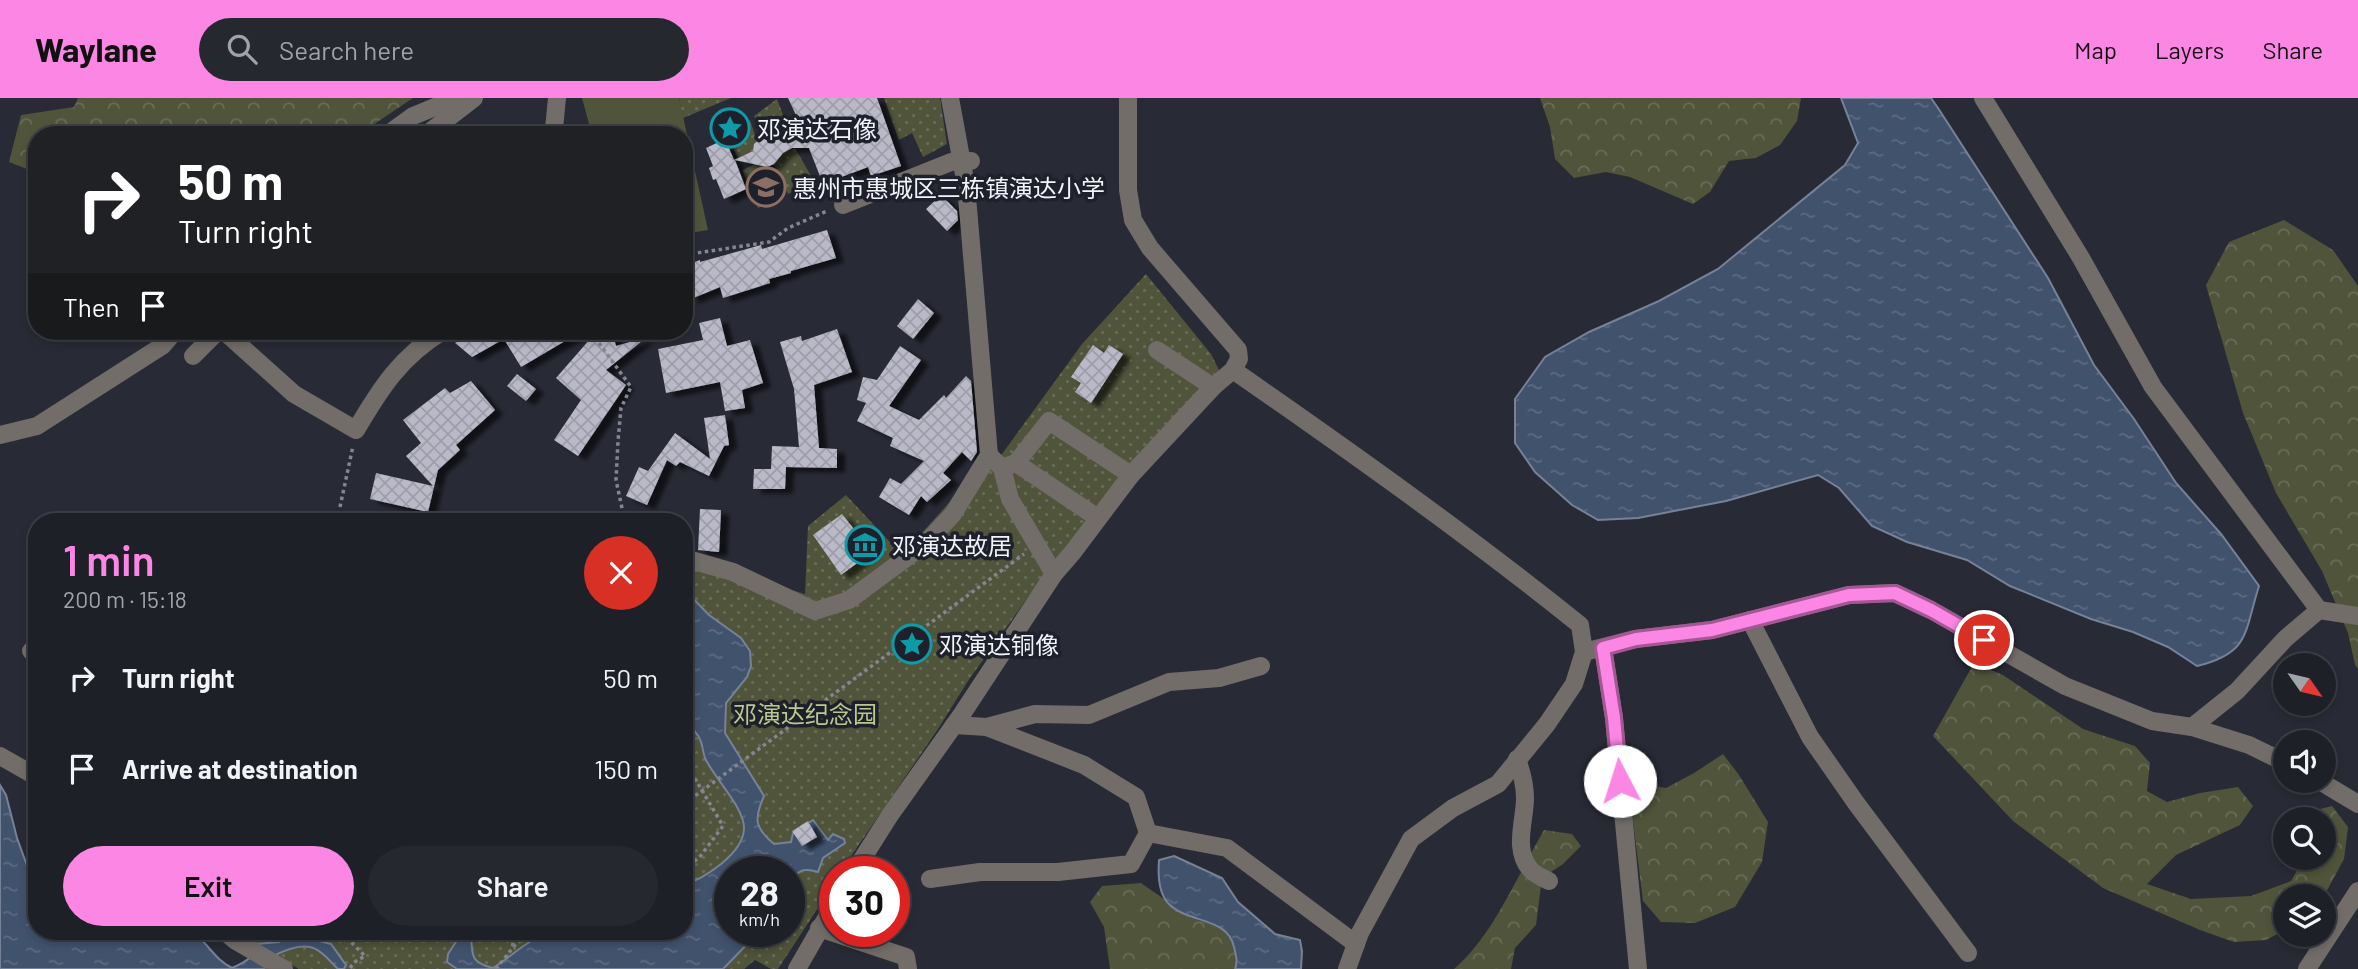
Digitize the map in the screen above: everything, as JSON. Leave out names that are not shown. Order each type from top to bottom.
[{"type":"street","points":[[399,126],[413,116],[457,98]]},
{"type":"street","points":[[438,126],[474,98]]},
{"type":"street","points":[[554,126],[557,98]]},
{"type":"street","points":[[950,98],[966,185],[1002,462],[1010,499],[1054,574]]},
{"type":"street","points":[[864,856],[1054,574],[1131,475],[1213,387],[1233,370],[1238,359],[1238,349],[1150,248],[1133,220],[1129,190],[1128,98]]},
{"type":"street","points":[[1983,98],[2081,258],[2153,387],[2319,610],[2358,616]]},
{"type":"street","points":[[843,205],[951,162],[972,161]]},
{"type":"street","points":[[0,435],[37,426],[162,346],[167,340]]},
{"type":"street","points":[[193,356],[209,340]]},
{"type":"street","points":[[234,340],[294,394],[356,430],[379,390],[403,362],[428,340]]},
{"type":"street","points":[[1157,350],[1213,387]]},
{"type":"street","points":[[1233,370],[1369,464],[1580,625],[1584,652],[1574,684],[1547,724],[1497,784],[1453,808],[1411,839],[1360,933],[1347,969]]},
{"type":"street","points":[[693,561],[733,572],[815,611],[849,600],[925,544],[1002,462],[1049,421],[1131,475]]},
{"type":"street","points":[[1002,462],[1098,519]]},
{"type":"street","points":[[1584,652],[1636,639],[1712,630],[1849,595],[1895,593],[1931,610],[2065,686],[2152,721],[2192,727],[2249,745],[2273,757]]},
{"type":"street","points":[[2192,727],[2237,691],[2285,639],[2319,610]]},
{"type":"street","points":[[1750,620],[1810,737],[1968,953]]},
{"type":"street","points":[[1603,648],[1614,718],[1637,969]]},
{"type":"street","points":[[987,727],[1035,714],[1089,715],[1169,682],[1219,678],[1261,666]]},
{"type":"street","points":[[930,879],[980,872],[1058,873],[1131,864],[1148,833],[1136,797],[1084,765],[987,727],[954,725]]},
{"type":"street","points":[[0,756],[28,772]]},
{"type":"street","points":[[1517,760],[1525,790],[1520,845],[1522,854],[1530,869],[1549,881]]},
{"type":"street","points":[[2336,791],[2358,804]]},
{"type":"street","points":[[1148,833],[1227,848],[1356,944]]},
{"type":"street","points":[[2307,969],[2358,891]]},
{"type":"street","points":[[797,969],[819,930]]},
{"type":"street","points":[[237,940],[282,968]]},
{"type":"street","points":[[876,947],[906,957],[908,969]]},
{"type":"path","points":[[693,253],[769,242],[788,228],[843,205]]},
{"type":"path","points":[[596,340],[631,387],[621,408],[618,441],[616,480],[623,513]]},
{"type":"path","points":[[340,513],[356,430]]},
{"type":"path","points":[[693,797],[1036,545]]},
{"type":"path","points":[[693,775],[723,826],[693,862]]},
{"type":"path","points":[[349,940],[365,956],[349,969]]},
{"type":"path","points":[[509,940],[511,944],[515,944]]},
{"type":"path","points":[[496,969],[520,940]]},
{"type":"green space","points":[[78,98],[413,98],[371,126],[28,126],[28,169],[9,162],[21,115],[74,107]]},
{"type":"green space","points":[[582,98],[679,98],[685,126],[590,126]]},
{"type":"green space","points":[[679,98],[731,98],[683,118]]},
{"type":"green space","points":[[884,98],[940,98],[947,144],[923,157],[912,133],[899,140]]},
{"type":"green space","points":[[1540,98],[1801,98],[1797,121],[1780,145],[1756,158],[1729,161],[1710,192],[1693,204],[1630,177],[1606,172],[1574,178],[1555,159],[1550,127]]},
{"type":"green space","points":[[777,99],[791,136],[782,140],[776,136],[763,136],[754,116]]},
{"type":"green space","points":[[750,120],[757,141],[753,151],[738,158],[724,130]]},
{"type":"green space","points":[[795,148],[814,181],[788,194],[774,164],[783,153]]},
{"type":"green space","points":[[693,162],[708,230],[693,232]]},
{"type":"green space","points":[[758,163],[767,167],[781,198],[758,208],[742,170]]},
{"type":"green space","points":[[2284,220],[2333,250],[2358,286],[2358,669],[2348,633],[2322,571],[2276,493],[2243,413],[2206,285],[2229,242]]},
{"type":"green space","name":"邓演达纪念园","points":[[1146,274],[1211,354],[1223,378],[1041,579],[968,681],[851,856],[819,856],[819,906],[805,928],[805,856],[714,856],[714,947],[792,947],[778,969],[771,969],[755,960],[744,969],[299,969],[249,940],[693,940],[693,561],[805,594],[808,526],[846,495],[902,555],[974,475],[1002,454],[1082,344]]},
{"type":"green space","points":[[1974,663],[2003,675],[2083,729],[2135,746],[2150,763],[2147,791],[2167,802],[2238,787],[2253,806],[2240,825],[2176,855],[2147,884],[2191,899],[2251,896],[2273,888],[2273,936],[2266,940],[2234,942],[2103,888],[2013,821],[1933,736]]},
{"type":"green space","points":[[1723,754],[1768,822],[1762,862],[1735,907],[1695,923],[1661,922],[1643,901],[1628,781],[1666,788]]},
{"type":"green space","points":[[2336,811],[2348,827],[2344,859],[2330,884],[2283,884],[2291,881],[2297,870],[2336,870]]},
{"type":"green space","points":[[1544,830],[1572,834],[1581,846],[1563,864],[1542,878],[1536,925],[1515,948],[1511,969],[1454,969],[1481,940],[1493,922]]},
{"type":"green space","points":[[1141,883],[1191,918],[1220,926],[1232,939],[1237,962],[1235,969],[1110,969],[1104,927],[1090,902],[1102,886]]},
{"type":"water","points":[[1841,98],[1931,98],[1938,108],[2048,278],[2094,365],[2176,483],[2221,534],[2259,586],[2247,629],[2236,647],[2227,655],[2197,666],[2168,647],[2133,632],[2091,619],[2010,586],[1967,560],[1907,542],[1872,526],[1839,488],[1818,475],[1726,501],[1638,518],[1598,520],[1572,505],[1535,472],[1515,443],[1515,399],[1545,357],[1589,332],[1659,301],[1718,269],[1845,165],[1858,143]]},
{"type":"water","points":[[693,598],[709,615],[741,638],[750,651],[751,666],[747,677],[726,703],[725,733],[764,796],[757,817],[759,827],[774,844],[791,842],[793,833],[813,820],[828,840],[833,834],[844,839],[845,843],[826,856],[819,856],[818,872],[805,870],[805,856],[730,856],[740,844],[743,820],[705,758],[700,739],[693,729]]},
{"type":"water","points":[[0,785],[6,795],[28,868],[28,940],[202,940],[232,968],[251,956],[256,944],[278,940],[315,940],[331,944],[346,965],[344,969],[338,969],[317,950],[306,946],[278,954],[264,969],[0,969]]},
{"type":"water","points":[[1174,856],[1222,878],[1238,902],[1275,934],[1300,940],[1301,969],[1235,969],[1237,961],[1234,947],[1223,930],[1176,910],[1165,899],[1159,882],[1159,860]]},
{"type":"water","points":[[714,869],[714,947],[744,947],[723,969],[457,969],[447,962],[448,954],[457,940],[471,940],[473,954],[478,962],[493,968],[533,940],[693,940],[693,881]]},
{"type":"building","points":[[788,98],[877,98],[901,166],[871,176],[868,167],[823,184],[809,148],[792,148],[767,167],[735,160],[746,189],[724,199],[716,179],[713,180],[709,168],[713,166],[706,148],[725,139],[734,160],[753,151],[754,144],[763,136],[776,136],[782,141],[803,130]]},
{"type":"building","points":[[941,195],[957,211],[958,220],[947,231],[926,209]]},
{"type":"building","points":[[827,230],[836,258],[791,271],[769,279],[770,283],[723,298],[720,287],[693,298],[693,263],[761,245],[762,249]]},
{"type":"building","points":[[918,299],[934,313],[913,339],[897,326]]},
{"type":"building","points":[[720,318],[727,346],[750,340],[763,383],[742,390],[745,408],[725,411],[720,382],[666,393],[658,349],[703,340],[699,323]]},
{"type":"building","points":[[837,329],[852,372],[814,385],[819,448],[837,449],[837,468],[786,467],[785,489],[753,489],[754,469],[771,469],[772,446],[799,447],[794,389],[780,342],[801,336],[802,341]]},
{"type":"building","points":[[459,340],[502,340],[472,357],[455,343]]},
{"type":"building","points":[[505,340],[567,340],[521,367]]},
{"type":"building","points":[[589,340],[614,340],[616,346],[643,340],[606,370],[626,385],[578,456],[554,440],[581,400],[556,378]]},
{"type":"building","points":[[1093,345],[1104,353],[1109,345],[1123,354],[1091,403],[1075,392],[1081,383],[1071,377]]},
{"type":"building","points":[[900,346],[921,360],[889,406],[919,420],[944,395],[946,398],[966,376],[971,381],[977,452],[971,461],[962,452],[943,473],[951,480],[927,502],[921,496],[909,515],[879,497],[890,478],[901,484],[924,461],[890,446],[893,438],[857,421],[866,403],[857,400],[863,377],[877,380]]},
{"type":"building","points":[[517,374],[536,389],[526,401],[507,386]]},
{"type":"building","points":[[471,381],[495,410],[456,445],[460,450],[438,470],[428,512],[370,499],[376,473],[433,486],[406,456],[421,443],[403,420],[445,388],[450,393]]},
{"type":"building","points":[[725,415],[729,445],[724,446],[709,476],[680,462],[676,466],[667,460],[647,505],[626,496],[639,467],[648,471],[675,433],[710,459],[704,418]]},
{"type":"building","points":[[700,509],[721,510],[719,552],[698,550]]},
{"type":"building","points":[[842,514],[872,552],[841,575],[813,535]]},
{"type":"building","points":[[808,821],[817,837],[802,846],[792,831]]},
{"type":"place","name":"邓演达石像","points":[[730,128]]},
{"type":"place","name":"惠州市惠城区三栋镇演达小学","points":[[766,187]]},
{"type":"place","name":"邓演达故居","points":[[865,545]]},
{"type":"place","name":"邓演达铜像","points":[[912,644]]},
{"type":"route","points":[[1620,781],[1603,648],[1636,639],[1712,630],[1849,595],[1895,593],[1984,640]]}]
